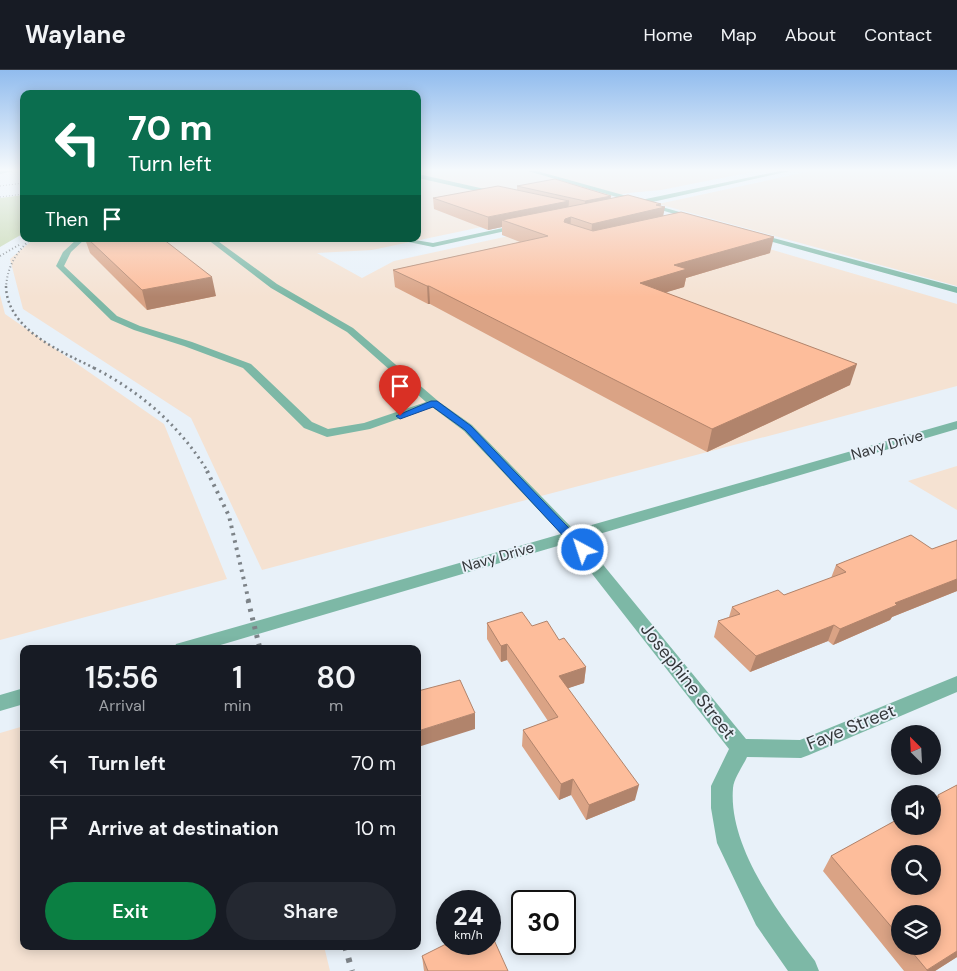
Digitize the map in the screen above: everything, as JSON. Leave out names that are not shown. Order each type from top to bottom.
[{"type":"street","points":[[679,213],[706,221]]},
{"type":"street","points":[[682,222],[697,218]]},
{"type":"street","points":[[415,242],[432,245],[528,225]]},
{"type":"street","points":[[745,232],[957,290]]},
{"type":"street","points":[[78,242],[62,258],[60,266],[114,318],[136,328],[188,344],[247,366],[308,425],[328,433],[366,426],[434,403]]},
{"type":"street","name":"Josephine Street","points":[[215,242],[274,286],[350,330],[434,403],[468,428],[571,536],[741,748],[722,786],[722,808],[729,843],[765,916],[805,971]]},
{"type":"street","name":"Navy Drive","points":[[197,645],[957,425]]},
{"type":"street","name":"Faye Street","points":[[741,748],[801,749],[957,684]]},
{"type":"street","points":[[0,703],[20,697]]},
{"type":"shaded area","points":[[421,213],[548,213],[421,240]]},
{"type":"shaded area","points":[[614,213],[647,213],[957,304],[957,386],[262,570],[191,418],[23,309],[10,259],[30,242],[410,242],[372,250],[317,253],[362,278],[394,261]]},
{"type":"shaded area","points":[[691,213],[957,213],[957,286]]},
{"type":"shaded area","points":[[0,295],[5,314],[164,424],[227,579],[0,640]]},
{"type":"shaded area","points":[[957,466],[957,510],[908,481]]},
{"type":"shaded area","points":[[20,727],[20,950],[325,950],[330,971],[0,971],[0,733]]},
{"type":"green space","points":[[0,213],[20,213],[20,235],[0,247]]},
{"type":"building","points":[[477,213],[508,213],[488,217]]},
{"type":"building","points":[[537,213],[639,213],[592,224],[571,217],[565,219],[564,222],[593,231],[676,213],[685,213],[774,237],[674,265],[687,269],[640,283],[857,364],[712,429],[429,286],[393,270],[548,236],[502,220]]},
{"type":"building","points":[[91,242],[167,242],[212,277],[142,290]]},
{"type":"building","points":[[911,535],[932,549],[957,540],[957,579],[895,603],[897,605],[840,629],[834,625],[756,656],[718,621],[740,614],[732,607],[778,590],[784,595],[846,572],[836,565]]},
{"type":"building","points":[[522,612],[532,626],[547,621],[559,640],[564,638],[586,667],[559,676],[639,785],[589,805],[573,779],[561,784],[523,730],[558,717],[507,644],[501,646],[487,623]]},
{"type":"building","points":[[460,680],[475,713],[421,730],[421,690]]},
{"type":"building","points":[[957,785],[957,951],[927,970],[914,955],[941,955],[941,905],[891,905],[891,926],[831,856],[891,823],[891,835],[941,835],[941,793]]},
{"type":"building","points":[[436,949],[436,955],[501,955],[508,971],[428,971],[422,956]]},
{"type":"railway","points":[[6,287],[8,273],[13,260],[28,242]]},
{"type":"railway","points":[[0,256],[19,245]]},
{"type":"railway","points":[[6,287],[9,302],[16,316],[26,328],[53,347],[94,368]]},
{"type":"railway","points":[[94,368],[128,388],[158,412],[185,440],[208,472]]},
{"type":"railway","points":[[207,471],[229,516],[249,602]]},
{"type":"railway","points":[[248,600],[259,645]]},
{"type":"railway","points":[[346,950],[352,971]]},
{"type":"route","points":[[400,416],[434,403],[468,428],[583,550]]}]
